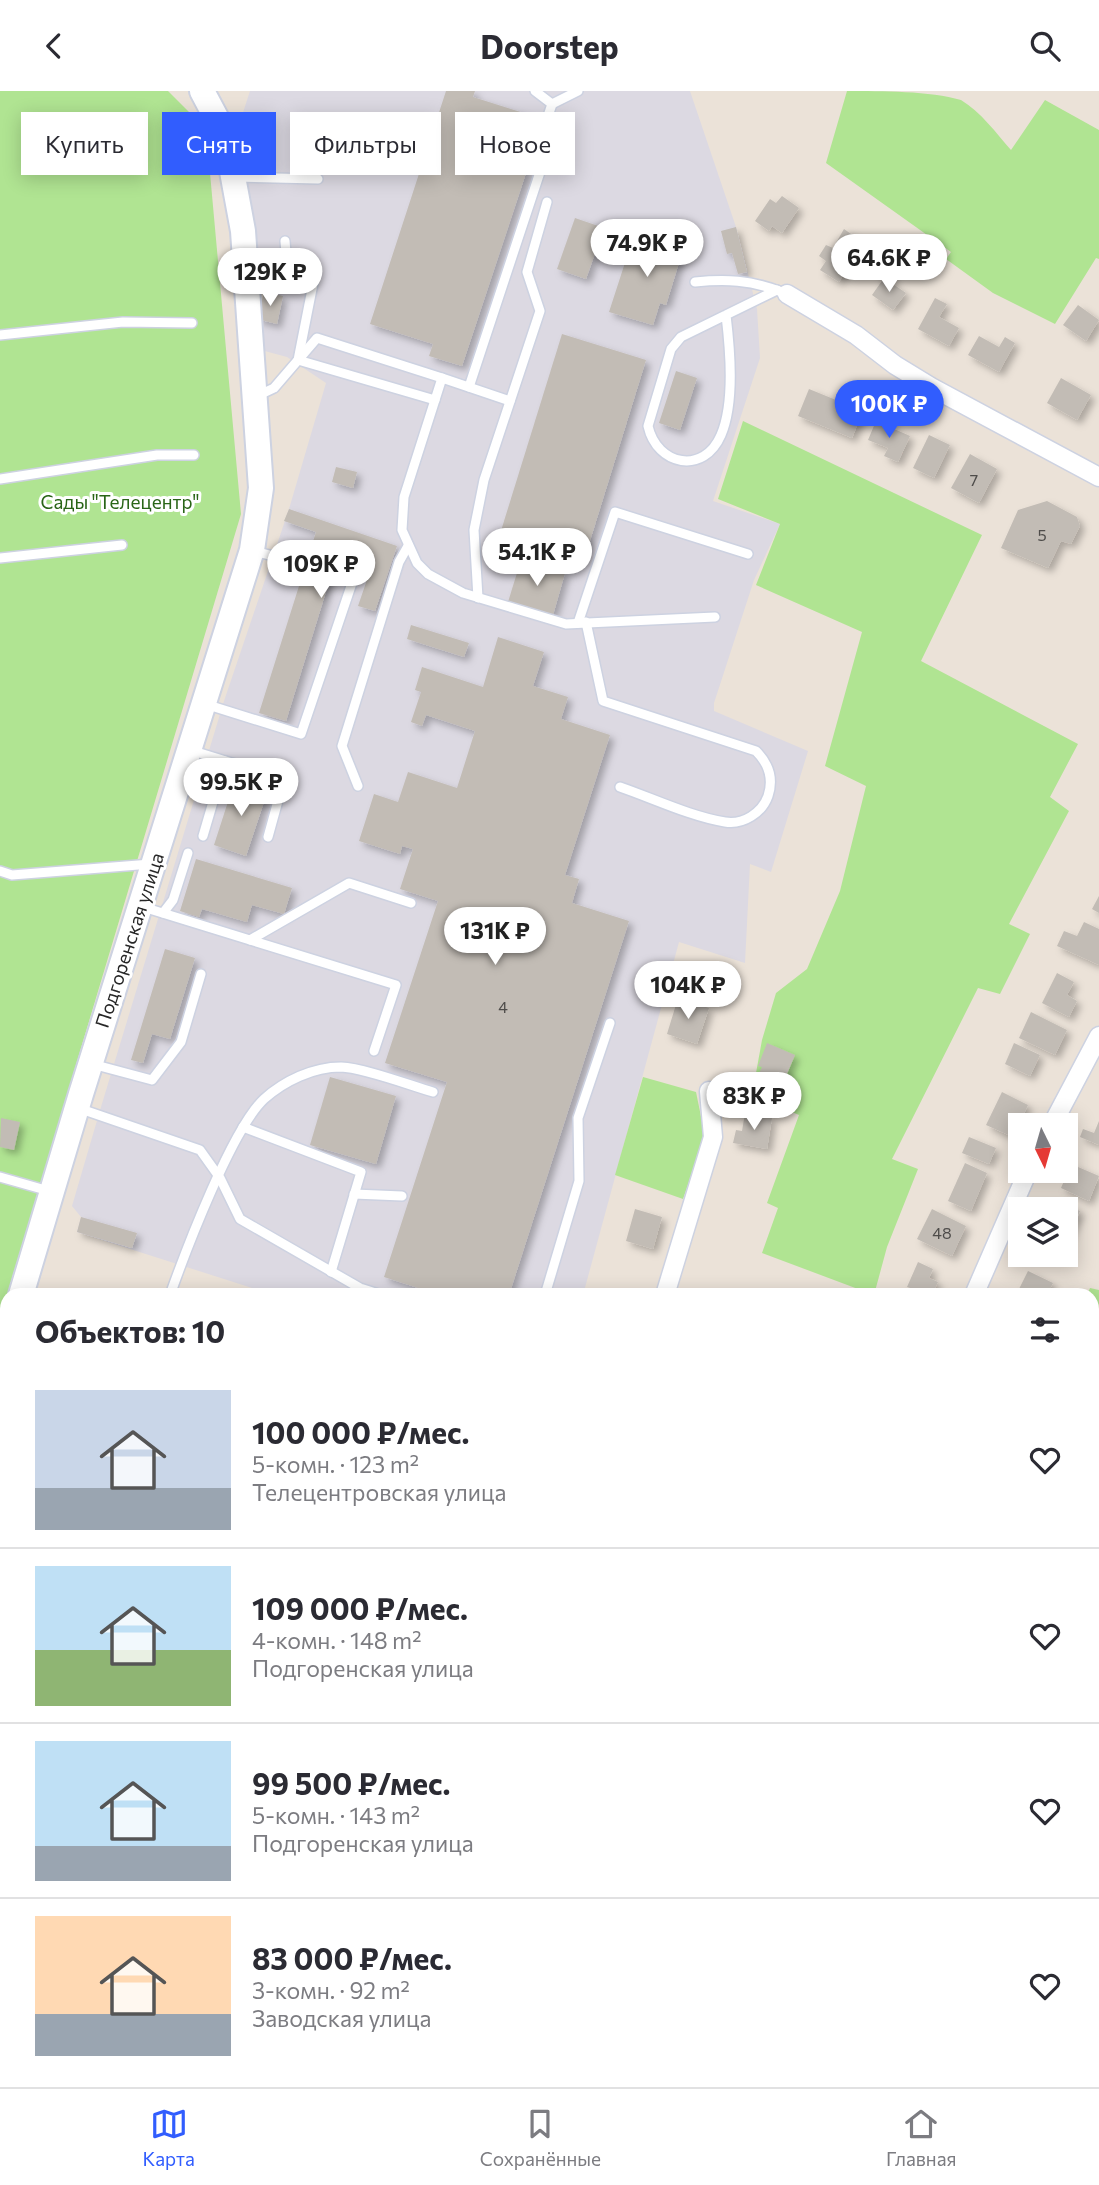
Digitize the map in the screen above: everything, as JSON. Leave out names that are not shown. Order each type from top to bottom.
[{"type":"street","name":"Подгоренская улица","points":[[23,1288],[90,1064],[152,909],[153,864],[252,550],[261,488],[243,231],[233,177],[209,96]]},
{"type":"street","points":[[782,292],[856,335],[895,365],[931,387],[1099,477]]},
{"type":"street","points":[[1058,1113],[1099,1036]]},
{"type":"street","points":[[667,1288],[713,1137],[709,1091]]},
{"type":"street","points":[[977,1288],[1023,1183]]},
{"type":"lane","points":[[535,91],[552,104]]},
{"type":"lane","points":[[469,387],[544,160],[543,131],[552,104],[578,91]]},
{"type":"lane","points":[[233,177],[317,179]]},
{"type":"lane","points":[[478,598],[474,530],[484,480],[540,311],[527,272],[547,202]]},
{"type":"lane","points":[[285,241],[287,264],[307,270],[313,284],[299,359]]},
{"type":"lane","points":[[695,282],[730,279],[782,292]]},
{"type":"lane","points":[[726,315],[731,353],[722,433],[714,447],[705,455],[693,460],[668,457],[657,449],[648,426],[671,349],[681,337],[726,315],[782,292]]},
{"type":"lane","points":[[0,335],[123,322],[192,323]]},
{"type":"lane","points":[[254,398],[274,388],[317,338],[510,401]]},
{"type":"lane","points":[[299,359],[435,400]]},
{"type":"lane","points":[[442,378],[404,497],[402,530],[408,546],[428,574],[478,598],[566,624],[715,617]]},
{"type":"lane","points":[[0,479],[157,455],[194,455]]},
{"type":"lane","points":[[620,787],[726,823],[751,817],[762,808],[771,784],[768,767],[756,751],[603,701],[582,622],[615,512],[748,554]]},
{"type":"lane","points":[[0,558],[122,545]]},
{"type":"lane","points":[[358,786],[342,746],[399,562],[408,546]]},
{"type":"lane","points":[[252,550],[297,562]]},
{"type":"lane","points":[[205,703],[301,734],[352,583]]},
{"type":"lane","points":[[190,750],[284,779],[268,838]]},
{"type":"lane","points":[[203,836],[225,761]]},
{"type":"lane","points":[[152,909],[173,900],[188,853]]},
{"type":"lane","points":[[0,871],[12,875],[153,864]]},
{"type":"lane","points":[[250,940],[349,883],[411,903]]},
{"type":"lane","points":[[152,909],[396,985],[374,1051]]},
{"type":"lane","points":[[90,1064],[152,1080],[181,1042],[201,975]]},
{"type":"lane","points":[[547,1288],[579,1181],[578,1118],[610,1023]]},
{"type":"lane","points":[[173,1288],[243,1127],[263,1100],[290,1080],[317,1070],[343,1067],[433,1092]]},
{"type":"lane","points":[[76,1108],[200,1150],[220,1178],[240,1219],[360,1288]]},
{"type":"lane","points":[[243,1127],[361,1172],[331,1272]]},
{"type":"lane","points":[[0,1177],[51,1192]]},
{"type":"lane","points":[[354,1194],[402,1196]]},
{"type":"shaded area","points":[[250,91],[690,91],[736,227],[757,309],[760,358],[713,501],[780,524],[754,580],[714,703],[714,711],[808,751],[771,872],[750,864],[745,963],[679,942],[585,1288],[252,1288],[77,1232],[81,1217],[72,1206],[101,1107],[224,701],[289,509],[326,383],[287,357],[261,350],[257,319],[264,292],[247,190],[248,175],[276,175],[276,112],[243,112]]},
{"type":"green space","name":"Сады \"Телецентр\"","points":[[0,91],[168,91],[189,112],[162,112],[162,175],[210,175],[241,514],[9,1288],[0,1288]]},
{"type":"green space","points":[[847,91],[921,93],[961,100],[982,117],[1011,150],[1045,100],[1099,130],[1099,259],[1096,258],[1055,324],[993,293],[946,259],[951,252],[826,163]]},
{"type":"green space","points":[[743,421],[982,535],[921,661],[1078,744],[1050,797],[1069,811],[1009,924],[1030,934],[1000,994],[978,988],[892,1159],[918,1169],[887,1247],[876,1288],[855,1288],[762,1253],[778,1208],[767,1203],[799,1115],[752,1095],[762,1040],[776,993],[807,969],[840,891],[866,786],[825,766],[862,632],[756,585],[780,524],[718,499]]},
{"type":"green space","points":[[643,1077],[696,1092],[705,1136],[683,1199],[615,1175]]},
{"type":"building","points":[[446,91],[475,91],[473,97],[520,112],[455,112],[455,175],[525,175],[462,366],[429,356],[433,344],[370,324],[419,175],[441,175],[439,112]]},
{"type":"building","points":[[782,196],[799,208],[782,233],[772,226],[769,231],[755,221],[770,199],[776,203]]},
{"type":"building","points":[[575,218],[604,228],[586,279],[557,269]]},
{"type":"building","points":[[736,227],[747,272],[738,274],[732,253],[727,254],[721,231]]},
{"type":"building","points":[[844,229],[854,236],[846,249],[855,255],[839,282],[820,270],[826,261],[819,256],[826,245],[833,248]]},
{"type":"building","points":[[669,235],[686,240],[666,305],[660,303],[653,325],[609,312],[633,238],[665,248]]},
{"type":"building","points":[[884,278],[906,293],[893,310],[872,295]]},
{"type":"building","points":[[264,292],[283,296],[277,324],[257,319]]},
{"type":"building","points":[[935,298],[947,304],[939,317],[959,328],[949,346],[918,329]]},
{"type":"building","points":[[1078,305],[1099,320],[1086,341],[1063,325]]},
{"type":"building","points":[[562,334],[646,360],[584,560],[500,534]]},
{"type":"building","points":[[979,336],[999,347],[1005,337],[1015,343],[999,372],[968,355]]},
{"type":"building","points":[[676,371],[697,378],[680,430],[659,423]]},
{"type":"building","points":[[1061,378],[1091,395],[1077,420],[1047,403]]},
{"type":"building","points":[[809,389],[863,411],[852,438],[798,416]]},
{"type":"building","points":[[876,421],[910,436],[898,462],[884,456],[888,448],[868,440]]},
{"type":"building","points":[[929,435],[950,445],[934,478],[913,468]]},
{"type":"building","points":[[970,454],[997,469],[979,503],[951,488]]},
{"type":"building","points":[[336,467],[357,472],[353,488],[332,482]]},
{"type":"building","points":[[1047,501],[1077,517],[1080,526],[1071,544],[1061,541],[1048,568],[1001,548],[1018,510]]},
{"type":"building","points":[[289,509],[397,546],[375,611],[358,606],[371,568],[337,556],[286,721],[259,713],[316,532],[284,521]]},
{"type":"building","points":[[521,560],[565,573],[553,615],[508,602]]},
{"type":"building","points":[[411,625],[469,643],[464,657],[407,639]]},
{"type":"building","points":[[498,637],[544,652],[533,686],[568,697],[561,719],[610,735],[565,875],[579,879],[572,903],[629,921],[511,1288],[418,1288],[384,1277],[447,1082],[385,1063],[438,901],[400,889],[413,849],[402,846],[400,854],[359,841],[374,794],[398,802],[408,772],[457,788],[475,731],[426,715],[422,726],[411,722],[421,692],[415,690],[422,667],[483,687]]},
{"type":"building","points":[[235,780],[268,790],[246,856],[214,845]]},
{"type":"building","points":[[196,859],[292,888],[284,914],[252,905],[247,922],[202,909],[199,917],[180,911]]},
{"type":"building","points":[[1099,896],[1099,913],[1092,909]]},
{"type":"building","points":[[1084,922],[1099,929],[1099,965],[1057,946],[1064,931],[1077,936]]},
{"type":"building","points":[[165,949],[195,958],[170,1039],[152,1034],[143,1063],[131,1060]]},
{"type":"building","points":[[1057,973],[1074,982],[1067,995],[1077,1001],[1069,1017],[1042,1003]]},
{"type":"building","points":[[678,998],[709,1008],[697,1044],[667,1034]]},
{"type":"building","points":[[1031,1012],[1067,1030],[1055,1055],[1019,1038]]},
{"type":"building","points":[[767,1043],[795,1055],[781,1088],[757,1078],[762,1067],[758,1066]]},
{"type":"building","points":[[1014,1043],[1040,1055],[1030,1076],[1005,1064]]},
{"type":"building","points":[[330,1077],[396,1096],[376,1164],[310,1145]]},
{"type":"building","points":[[1002,1092],[1028,1105],[1024,1113],[1008,1113],[1008,1135],[986,1125]]},
{"type":"building","points":[[745,1113],[772,1118],[767,1149],[733,1143],[736,1130],[742,1131]]},
{"type":"building","points":[[1,1118],[20,1122],[14,1150],[0,1147]]},
{"type":"building","points":[[1099,1121],[1099,1145],[1080,1137],[1083,1129],[1094,1133]]},
{"type":"building","points":[[969,1137],[996,1148],[989,1164],[962,1153]]},
{"type":"building","points":[[965,1163],[987,1173],[971,1211],[948,1201]]},
{"type":"building","points":[[1078,1167],[1099,1176],[1089,1201],[1061,1188],[1063,1183],[1078,1183]]},
{"type":"building","points":[[635,1209],[662,1217],[653,1249],[626,1241]]},
{"type":"building","points":[[932,1209],[966,1226],[952,1256],[917,1239]]},
{"type":"building","points":[[81,1217],[137,1233],[132,1248],[77,1232]]},
{"type":"building","points":[[918,1262],[933,1269],[929,1278],[938,1282],[935,1288],[907,1287]]},
{"type":"building","points":[[1028,1271],[1053,1283],[1050,1288],[1020,1288]]}]
